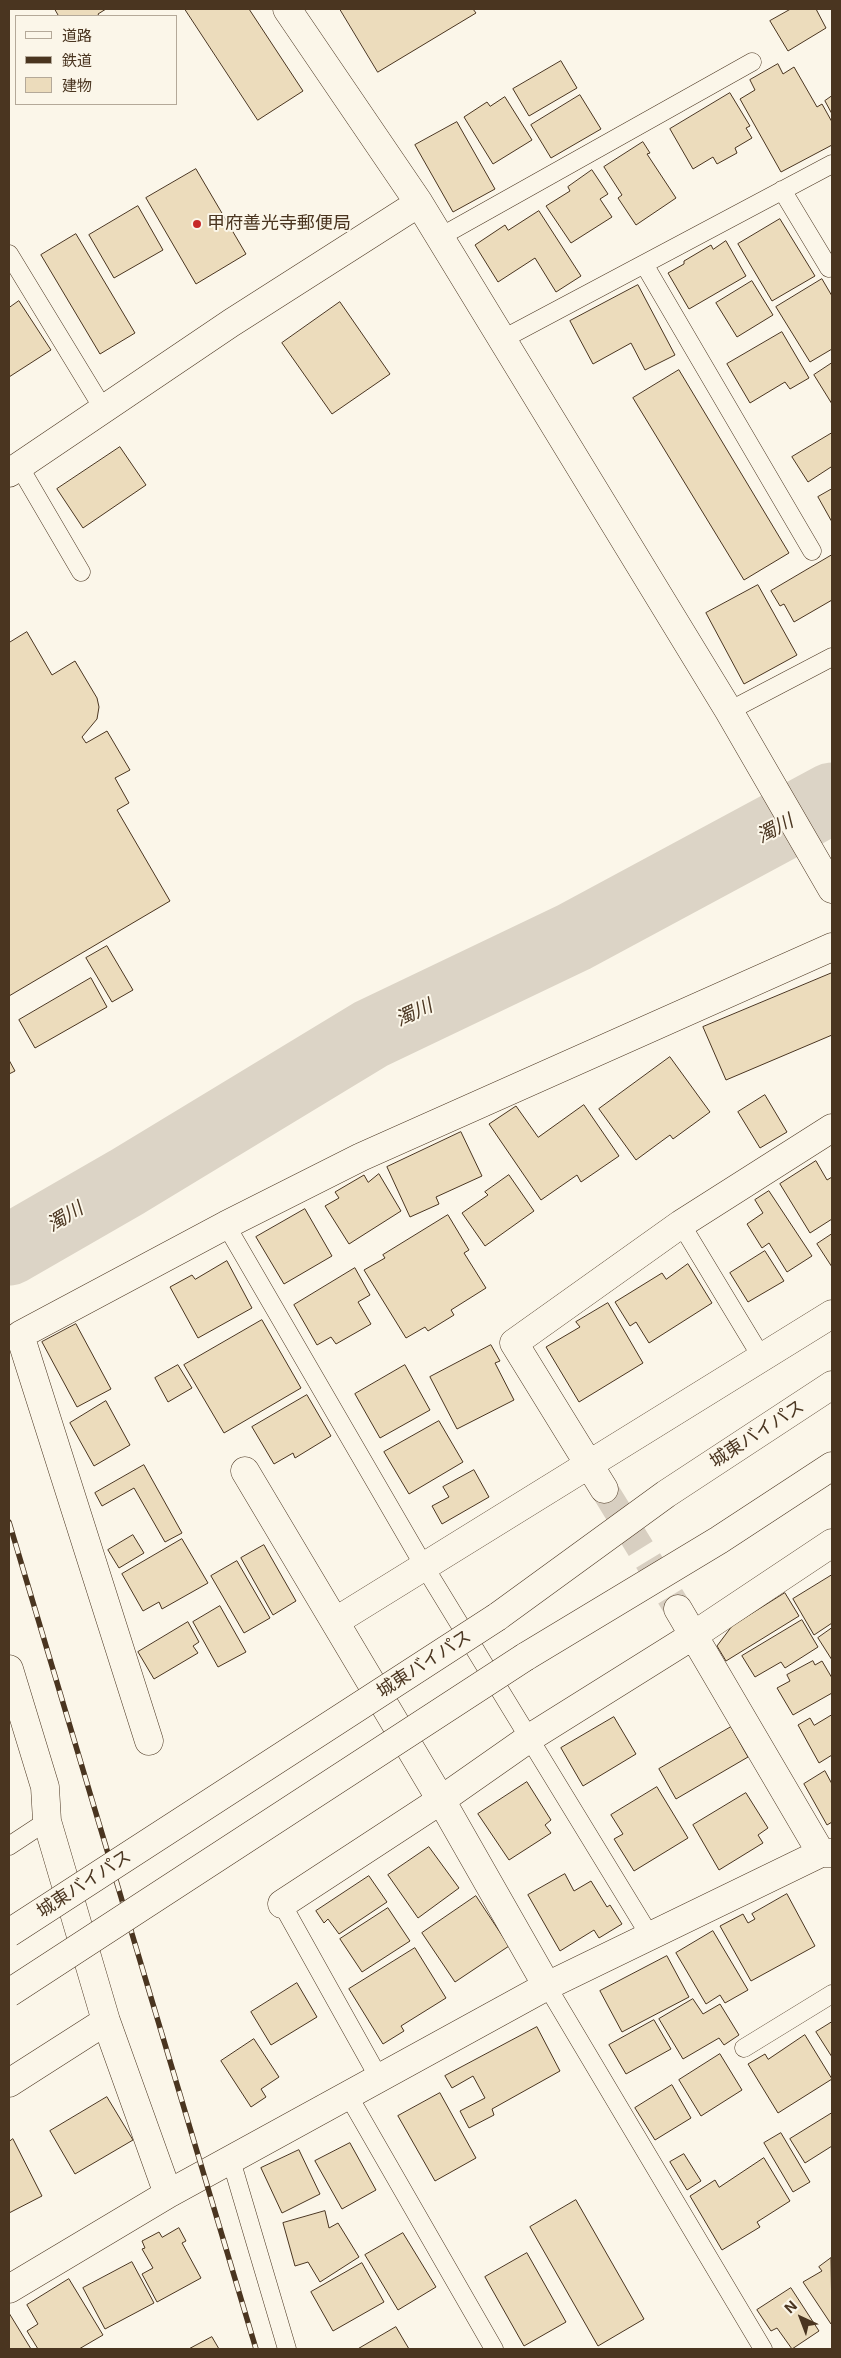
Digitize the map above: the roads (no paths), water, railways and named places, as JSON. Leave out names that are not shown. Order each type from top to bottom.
[{"type":"main road","points":[[287,9],[419,202],[729,711],[832,889]]},
{"type":"main road","points":[[14,469],[231,323],[419,202]]},
{"type":"main road","points":[[149,1741],[20,1334],[226,1224],[361,1157],[832,947]]},
{"type":"main road","points":[[604,1489],[514,1343],[682,1224],[832,1128]]},
{"type":"main road","points":[[336,1621],[832,1314]]},
{"type":"main road","name":"城東バイパス","points":[[9,1933],[497,1616],[666,1494],[832,1385]]},
{"type":"main road","points":[[9,1993],[525,1657],[719,1540],[832,1466]]},
{"type":"main road","points":[[246,1471],[441,1800],[547,1986]]},
{"type":"main road","points":[[282,1904],[441,1800],[531,1737],[694,1635],[832,1543]]},
{"type":"main road","points":[[9,2289],[168,2194],[547,1986],[827,1853],[678,1609]]},
{"type":"main road","points":[[9,1669],[45,1787],[47,1821],[106,2021],[168,2194]]},
{"type":"main road","points":[[9,2083],[106,2021]]},
{"type":"lane","points":[[440,237],[752,62]]},
{"type":"lane","points":[[503,339],[832,164]]},
{"type":"lane","points":[[782,190],[829,268]]},
{"type":"lane","points":[[9,254],[14,274],[104,410]]},
{"type":"lane","points":[[644,264],[812,551]]},
{"type":"lane","points":[[14,469],[81,572]]},
{"type":"lane","points":[[729,711],[832,657]]},
{"type":"lane","points":[[226,1224],[424,1566],[531,1737],[650,1936]]},
{"type":"lane","points":[[682,1224],[762,1358]]},
{"type":"lane","points":[[9,1846],[47,1821]]},
{"type":"lane","points":[[282,1904],[379,2078]]},
{"type":"lane","points":[[547,1986],[763,2349]]},
{"type":"lane","points":[[744,2048],[832,1994]]},
{"type":"lane","points":[[348,2095],[494,2349]]},
{"type":"lane","points":[[231,2160],[286,2349]]},
{"type":"waterway","name":"濁川","points":[[9,1250],[127,1182],[371,1034],[574,937],[832,798]]},
{"type":"tunnel","points":[[604,1489],[678,1609]]},
{"type":"railway","points":[[9,1522],[256,2349]]},
{"type":"place","name":"甲府善光寺郵便局","points":[[197,224]]}]
